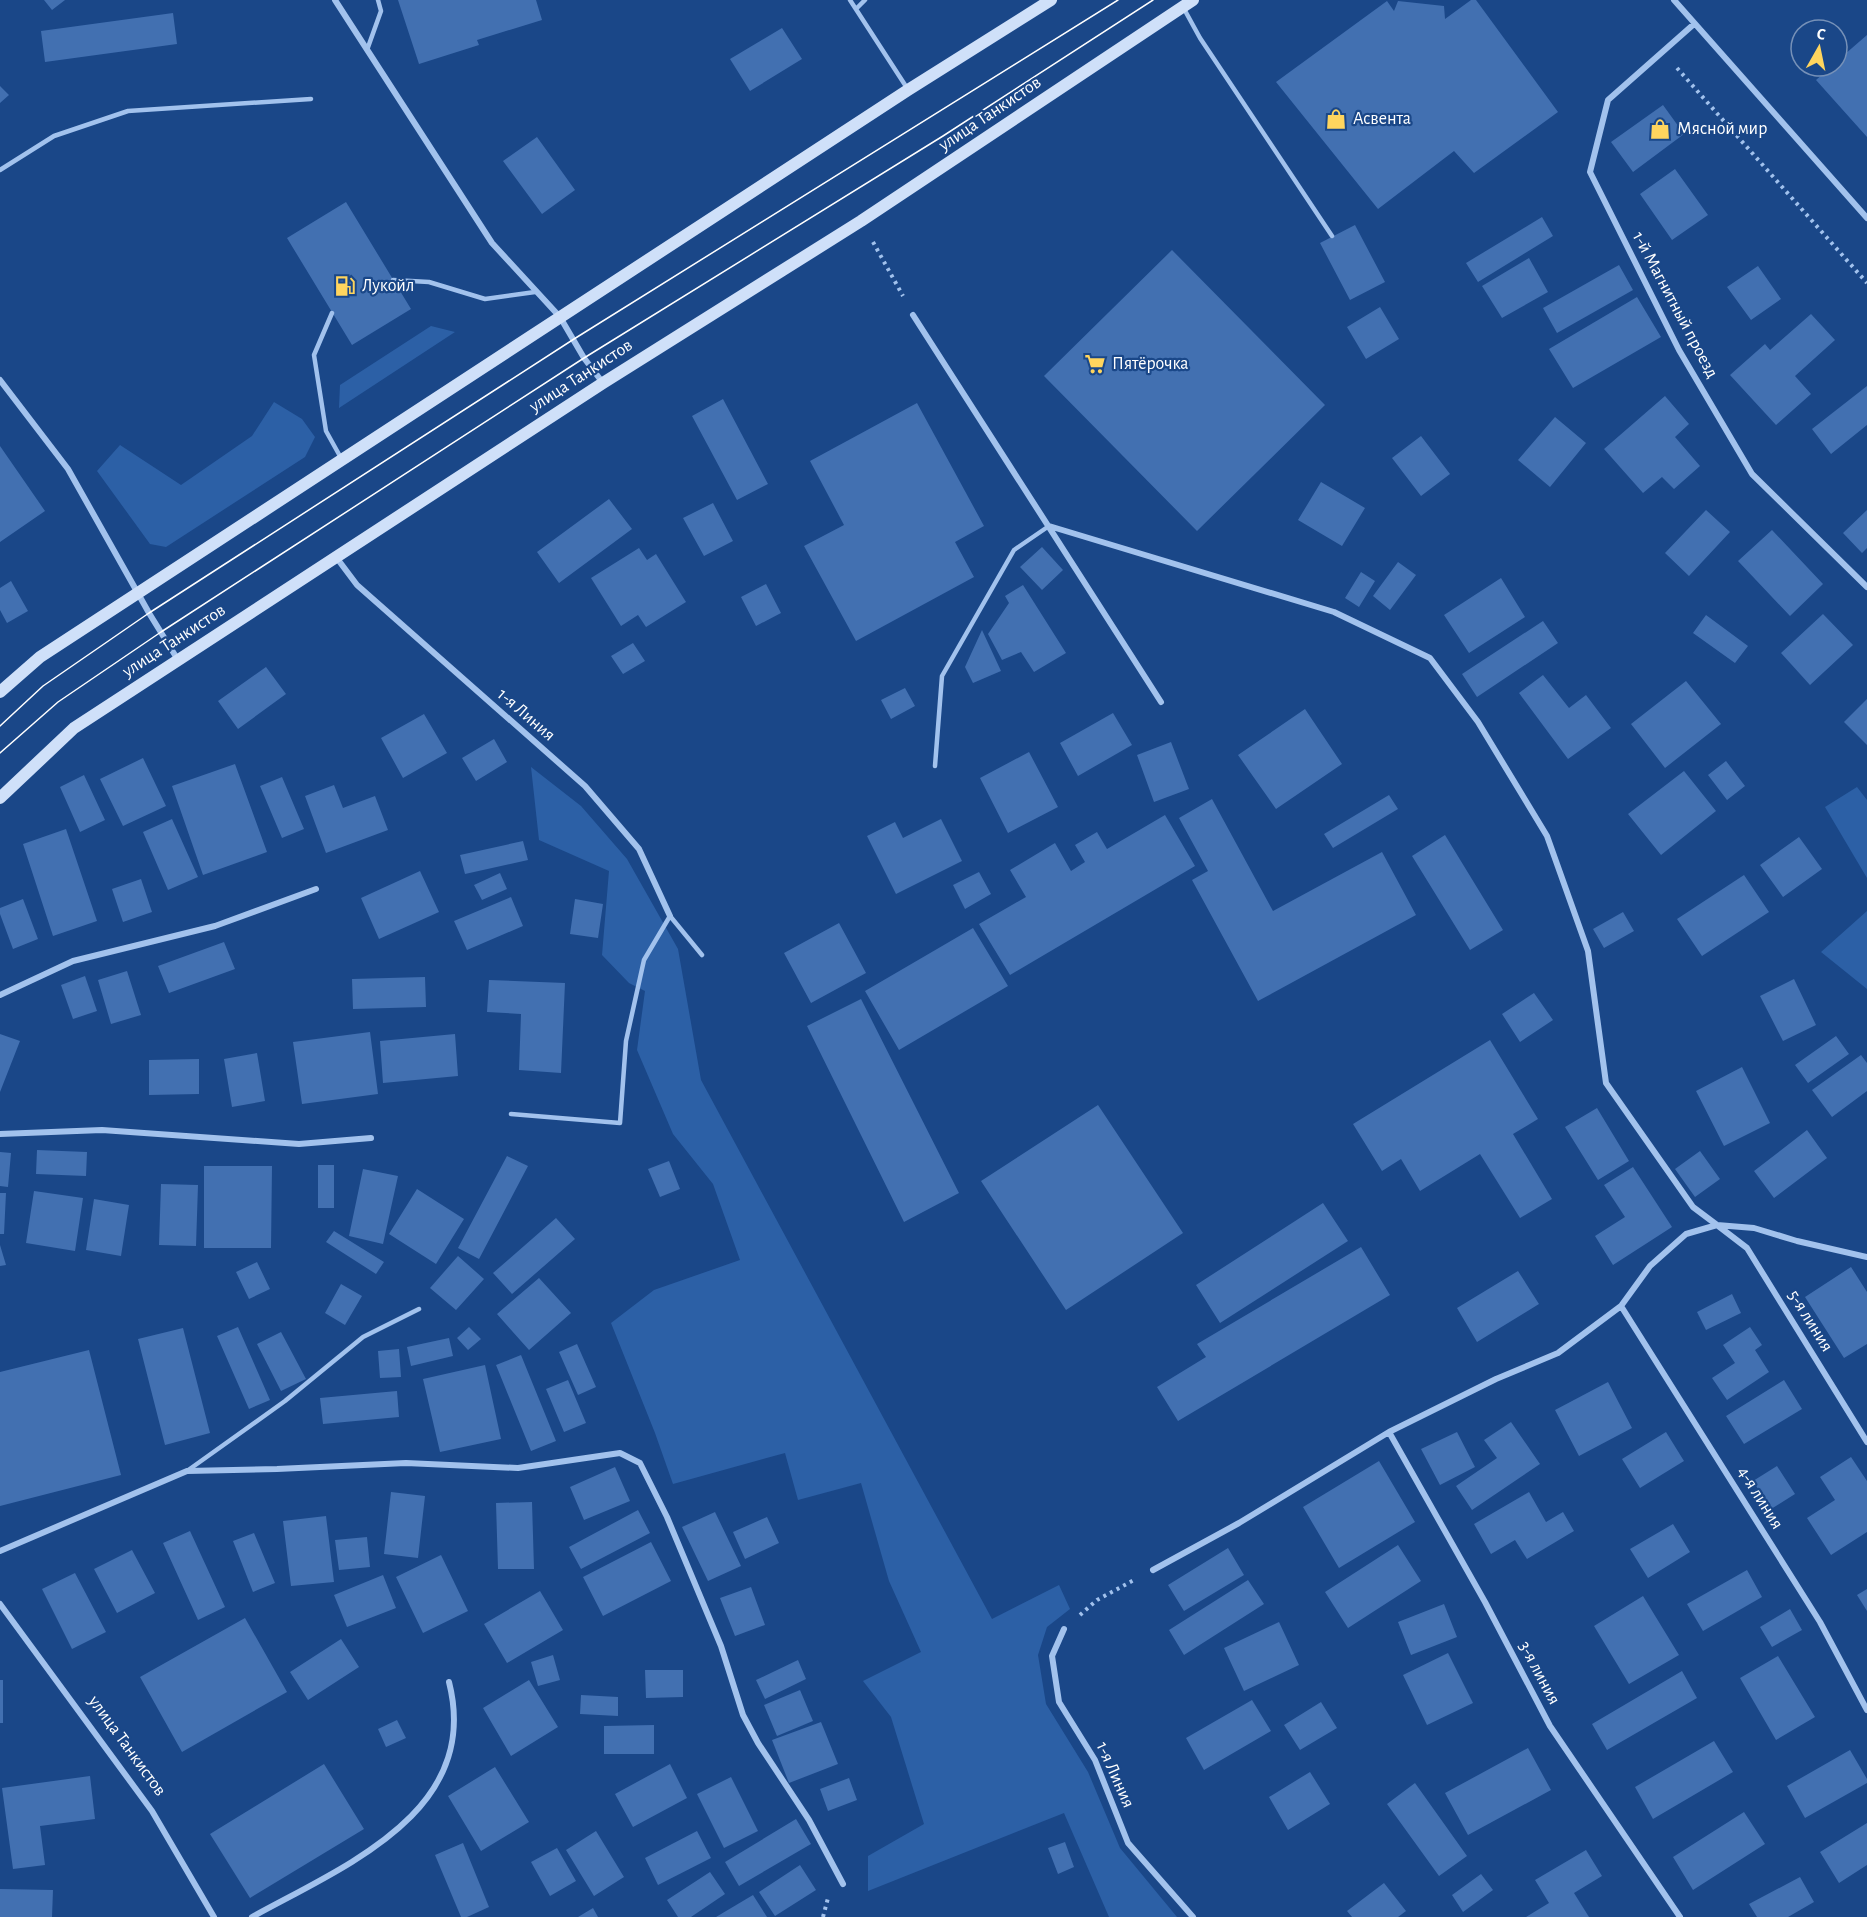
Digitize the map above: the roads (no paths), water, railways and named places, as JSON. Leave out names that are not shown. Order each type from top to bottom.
[{"type":"main road","points":[[0,692],[40,657],[908,90],[1051,0]]},
{"type":"main road","name":"улица Танкистов","points":[[0,798],[74,728],[603,383],[861,221],[1188,4]]},
{"type":"street","points":[[335,0],[492,243],[560,317],[584,358],[603,383]]},
{"type":"street","points":[[1674,0],[1867,218]]},
{"type":"street","name":"1-й Магнитный проезд","points":[[1694,24],[1608,100],[1590,172],[1679,350],[1752,474],[1867,587]]},
{"type":"street","points":[[914,315],[1161,702]]},
{"type":"street","points":[[0,380],[68,469],[178,660]]},
{"type":"street","name":"5-я линия","points":[[1049,526],[1334,612],[1430,658],[1478,722],[1547,836],[1588,951],[1606,1083],[1693,1207],[1747,1248],[1867,1442]]},
{"type":"street","name":"1-я Линия","points":[[336,557],[357,585],[585,786],[639,849],[670,916]]},
{"type":"street","points":[[0,995],[73,961],[215,926],[316,889]]},
{"type":"street","points":[[0,1134],[102,1131],[299,1144],[371,1138]]},
{"type":"street","points":[[1153,1570],[1239,1523],[1389,1432],[1496,1379],[1558,1353],[1621,1306],[1650,1266],[1686,1234],[1717,1225],[1754,1228],[1797,1241],[1867,1257]]},
{"type":"street","name":"4-я линия","points":[[1621,1306],[1820,1622],[1867,1710]]},
{"type":"street","name":"3-я линия","points":[[1389,1432],[1485,1602],[1550,1726],[1680,1917]]},
{"type":"street","points":[[0,1551],[187,1471],[406,1463],[518,1468],[620,1453],[640,1462],[667,1517],[722,1646],[743,1715],[758,1743],[809,1820],[843,1884]]},
{"type":"street","name":"улица Танкистов","points":[[0,1604],[152,1811],[214,1917]]},
{"type":"street","name":"1-я Линия","points":[[1064,1629],[1052,1656],[1059,1702],[1095,1760],[1128,1843],[1193,1917]]},
{"type":"street","points":[[252,1917],[364,1855],[408,1821],[439,1782],[452,1751],[454,1703],[449,1682]]},
{"type":"lane","points":[[367,50],[381,11],[378,0]]},
{"type":"lane","points":[[850,0],[908,90]]},
{"type":"lane","points":[[856,9],[865,0]]},
{"type":"lane","points":[[1188,4],[1200,38],[1332,236]]},
{"type":"lane","points":[[0,170],[54,136],[128,111],[311,99]]},
{"type":"lane","points":[[393,280],[429,282],[485,299],[535,292]]},
{"type":"lane","points":[[332,313],[314,355],[326,431],[342,460]]},
{"type":"lane","points":[[935,766],[942,676],[1014,550],[1049,526]]},
{"type":"lane","points":[[511,1114],[620,1123],[626,1041],[644,960],[670,916],[702,955]]},
{"type":"lane","points":[[187,1471],[285,1401],[363,1337],[419,1309]]},
{"type":"tram line","points":[[0,726],[43,686],[149,613],[574,339],[1118,0]]},
{"type":"tram line","points":[[0,753],[58,702],[161,632],[584,358],[943,136],[1153,0]]},
{"type":"place","name":"Асвента","points":[[1336,119]]},
{"type":"place","name":"Мясной мир","points":[[1660,129]]},
{"type":"place","name":"Лукойл","points":[[345,286]]},
{"type":"place","name":"Пятёрочка","points":[[1095,364]]}]
